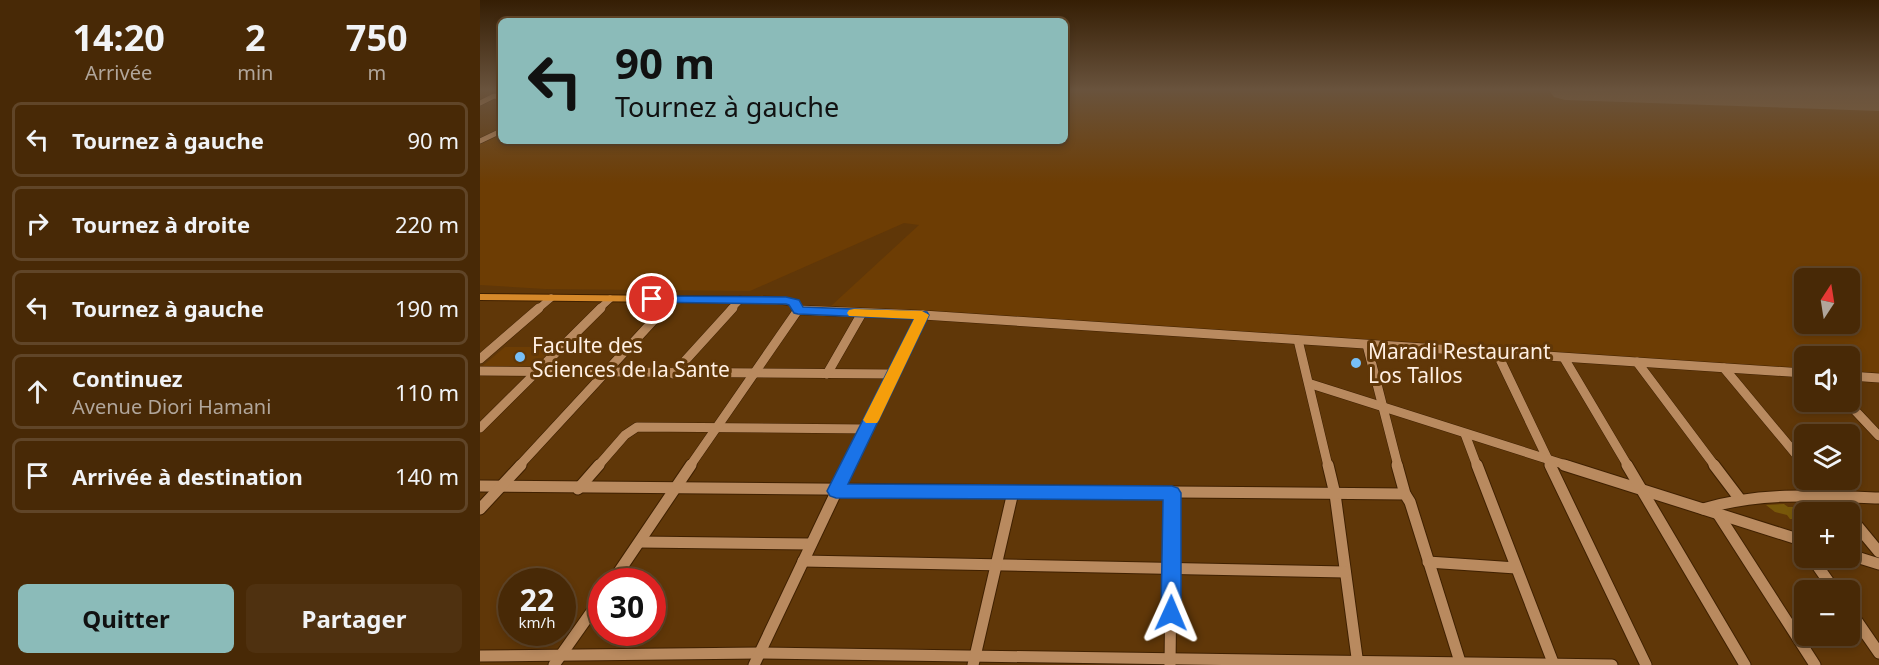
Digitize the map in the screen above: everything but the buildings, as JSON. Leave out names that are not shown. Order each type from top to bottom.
[{"type":"main road","points":[[480,297],[786,301],[794,302],[798,310]]},
{"type":"street","points":[[480,139],[498,132]]},
{"type":"street","points":[[480,359],[551,298]]},
{"type":"street","points":[[480,428],[610,299]]},
{"type":"street","points":[[480,509],[673,300]]},
{"type":"street","points":[[673,374],[741,300]]},
{"type":"street","points":[[621,568],[752,374],[798,310],[922,315],[1794,372]]},
{"type":"street","points":[[827,374],[862,313]]},
{"type":"street","points":[[757,659],[922,315]]},
{"type":"street","points":[[1299,340],[1335,494],[1358,664]]},
{"type":"street","points":[[1367,345],[1385,408],[1405,494],[1410,502],[1461,664]]},
{"type":"street","points":[[1497,353],[1646,665]]},
{"type":"street","points":[[1564,358],[1745,665]]},
{"type":"street","points":[[1637,362],[1739,498]]},
{"type":"street","points":[[1724,368],[1794,452]]},
{"type":"street","points":[[480,371],[892,374]]},
{"type":"street","points":[[1860,377],[1879,378]]},
{"type":"street","points":[[1311,384],[1794,539]]},
{"type":"street","points":[[1856,412],[1879,436]]},
{"type":"street","points":[[578,489],[625,435],[637,427],[867,429]]},
{"type":"street","points":[[1465,434],[1554,665]]},
{"type":"street","points":[[480,486],[578,489],[1405,494]]},
{"type":"street","points":[[1827,490],[1837,502]]},
{"type":"street","points":[[974,660],[1013,492]]},
{"type":"street","points":[[1170,661],[1172,493]]},
{"type":"street","points":[[1702,509],[1739,498],[1879,498]]},
{"type":"street","points":[[1718,514],[1815,665]]},
{"type":"street","points":[[1860,530],[1879,552]]},
{"type":"street","points":[[639,542],[811,544]]},
{"type":"street","points":[[1860,558],[1879,564]]},
{"type":"street","points":[[803,561],[1345,572]]},
{"type":"street","points":[[1428,562],[1516,568]]},
{"type":"street","points":[[557,661],[588,617]]},
{"type":"street","points":[[1860,625],[1879,653]]},
{"type":"street","points":[[480,656],[557,661],[757,659],[1612,665]]},
{"type":"shaded area","points":[[1068,121],[1879,121],[1879,373],[1860,372],[1860,346],[1794,346],[1794,368],[831,306],[919,225],[904,223],[750,291],[545,289],[480,285],[480,144],[498,135],[498,144],[1068,144]]},
{"type":"shaded area","name":"Faculte des Sciences de la Sante","points":[[505,347],[558,347],[535,368],[480,368]]},
{"type":"slow traffic","points":[[854,313],[922,315],[871,420]]},
{"type":"place","name":"Faculte des Sciences de la Sante","points":[[520,357]]},
{"type":"place","name":"Maradi Restaurant Los Tallos","points":[[1356,363]]},
{"type":"route","points":[[652,299],[775,300],[794,302],[798,310],[922,315],[836,491],[1172,493],[1171,613]]}]
